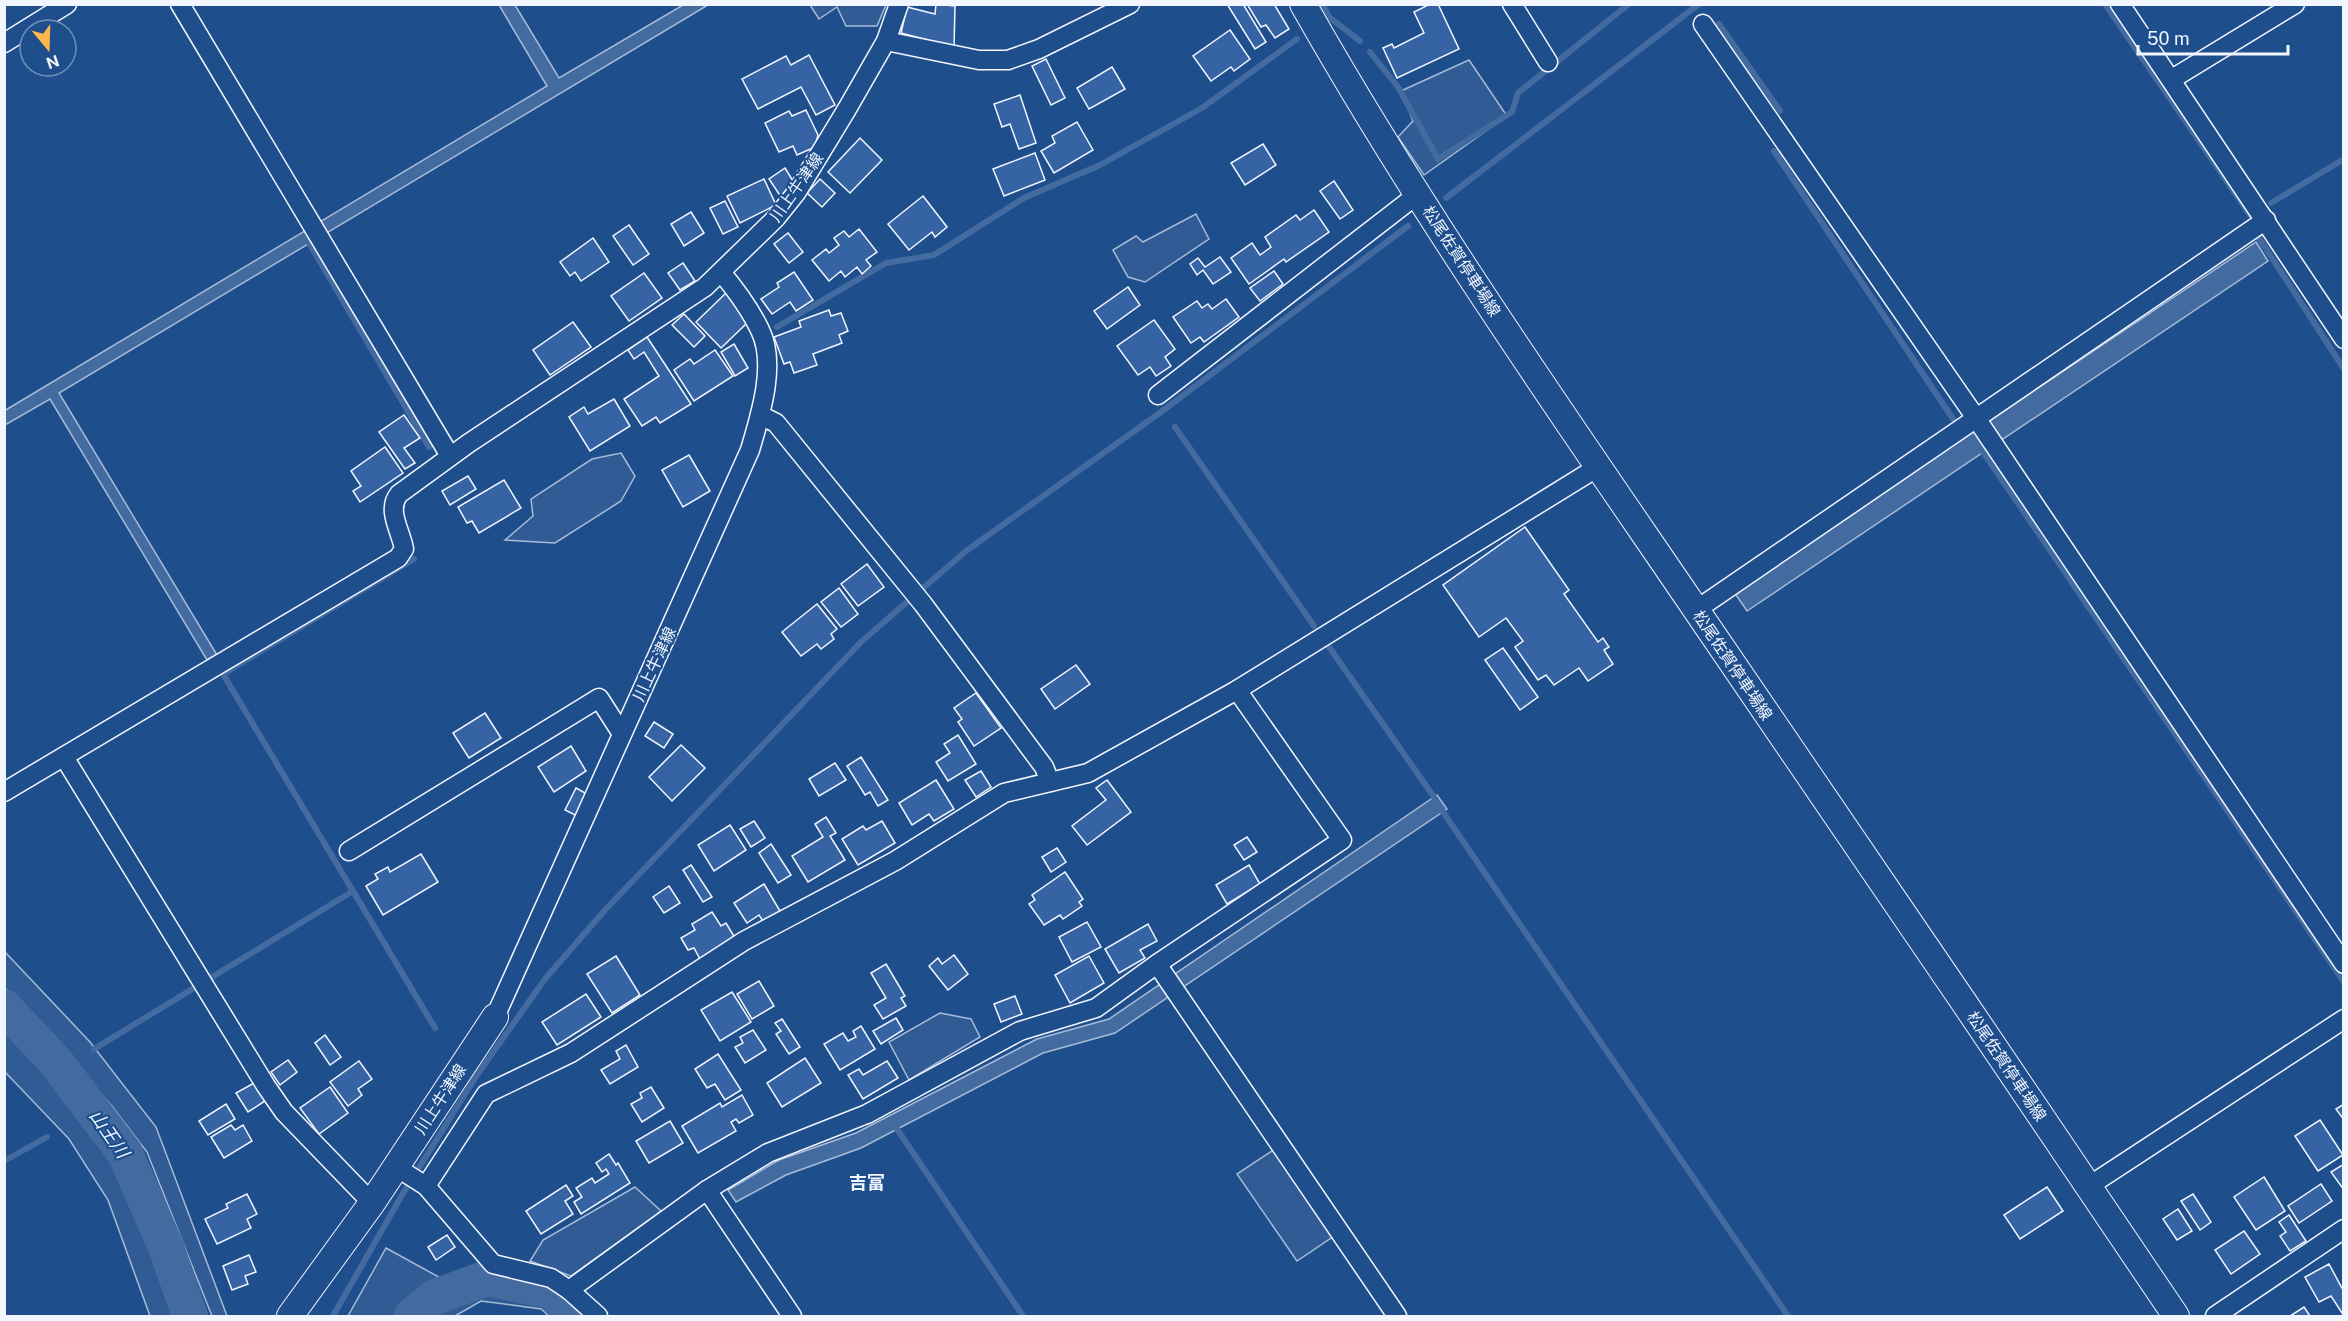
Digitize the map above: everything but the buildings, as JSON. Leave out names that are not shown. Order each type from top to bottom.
[{"type":"main road","name":"松尾佐賀停車場線","points":[[1304,4],[1339,68],[1418,194],[1598,466],[2176,1317]]},
{"type":"main road","name":"川上牛津線","points":[[290,1317],[372,1203],[495,1017]]},
{"type":"street","points":[[4,42],[67,4]]},
{"type":"street","points":[[180,4],[450,456]]},
{"type":"street","name":"川上牛津線","points":[[495,1017],[746,460],[760,415],[767,363],[762,332],[743,299],[722,272],[776,218],[796,193],[886,41],[898,4]]},
{"type":"street","points":[[886,41],[979,60],[1008,60],[1039,49],[1130,4]]},
{"type":"street","points":[[1512,4],[1548,62]]},
{"type":"street","points":[[2120,4],[2266,220],[2343,339]]},
{"type":"street","points":[[2172,80],[2295,4]]},
{"type":"street","points":[[1703,24],[1977,420],[2343,963]]},
{"type":"street","points":[[1158,395],[1418,194]]},
{"type":"street","points":[[1695,610],[1977,420],[2266,220]]},
{"type":"street","points":[[4,792],[398,558],[405,549],[393,511],[393,501],[399,494],[450,456],[705,287],[722,272]]},
{"type":"street","points":[[760,415],[776,423],[922,604],[1044,767],[1050,782]]},
{"type":"street","points":[[426,1186],[486,1094],[571,1053],[744,941],[895,861],[1004,793],[1088,773],[1237,690],[1598,466]]},
{"type":"street","points":[[569,1290],[706,1190],[768,1153],[867,1114],[1020,1031],[1096,1008],[1160,969],[1342,840],[1237,690]]},
{"type":"street","points":[[349,851],[599,698],[622,734]]},
{"type":"street","points":[[64,757],[266,1086],[284,1112],[372,1203]]},
{"type":"street","points":[[1160,969],[1397,1317]]},
{"type":"street","points":[[2089,1186],[2343,1019]]},
{"type":"street","points":[[396,1167],[426,1186],[493,1264],[551,1278],[569,1290],[598,1317]]},
{"type":"street","points":[[706,1190],[792,1317]]},
{"type":"street","points":[[2215,1317],[2343,1229]]},
{"type":"shaded area","points":[[499,5],[515,5],[559,78],[683,5],[708,5],[59,393],[217,655],[207,660],[50,399],[5,425],[4,411],[547,86]]},
{"type":"shaded area","points":[[810,5],[886,5],[877,26],[846,26],[837,7],[819,19]]},
{"type":"shaded area","points":[[1469,60],[1507,116],[1424,175],[1398,137],[1413,121],[1401,91]]},
{"type":"shaded area","points":[[1196,214],[1209,239],[1145,282],[1128,277],[1113,250],[1136,236],[1143,242]]},
{"type":"shaded area","points":[[2256,242],[2268,261],[1747,611],[1734,592]]},
{"type":"shaded area","points":[[621,453],[635,476],[621,501],[555,543],[505,540],[533,516],[531,499],[592,459]]},
{"type":"shaded area","points":[[1437,795],[1447,809],[1115,1033],[1043,1053],[861,1148],[786,1175],[736,1202],[728,1190],[779,1160],[856,1133],[1037,1039],[1109,1019]]},
{"type":"shaded area","points":[[5,952],[90,1042],[156,1127],[227,1316],[212,1316],[147,1152],[111,1105],[5,988]]},
{"type":"shaded area","points":[[940,1013],[971,1019],[980,1037],[909,1080],[889,1042]]},
{"type":"shaded area","points":[[5,1026],[31,1054],[101,1141],[125,1184],[175,1316],[150,1316],[108,1200],[69,1139],[5,1072]]},
{"type":"shaded area","points":[[1275,1149],[1334,1236],[1297,1261],[1237,1174]]},
{"type":"shaded area","points":[[635,1187],[661,1211],[571,1276],[530,1261],[543,1240]]},
{"type":"shaded area","points":[[386,1248],[446,1281],[394,1316],[348,1316]]},
{"type":"shaded area","points":[[481,1288],[546,1299],[566,1316],[549,1316],[541,1309],[481,1301],[455,1316],[426,1316]]},
{"type":"waterway","points":[[1322,4],[1329,17],[1360,41]]},
{"type":"waterway","points":[[1370,52],[1398,87],[1438,159],[1512,112],[1518,93],[1629,4]]},
{"type":"waterway","points":[[1446,198],[1699,4]]},
{"type":"waterway","points":[[2105,4],[2250,215]]},
{"type":"waterway","points":[[1719,24],[1780,111]]},
{"type":"waterway","points":[[777,327],[886,263],[934,255],[1024,198],[1100,165],[1202,108],[1297,39]]},
{"type":"waterway","points":[[1774,151],[1953,419]]},
{"type":"waterway","points":[[2271,203],[2344,159]]},
{"type":"waterway","points":[[333,1316],[402,1195],[477,1075],[545,979],[605,910],[862,641],[966,551],[1161,412],[1408,226]]},
{"type":"waterway","points":[[2259,238],[2344,369]]},
{"type":"waterway","points":[[309,243],[429,447]]},
{"type":"waterway","points":[[1175,427],[1314,626]]},
{"type":"waterway","points":[[1983,452],[2344,982]]},
{"type":"waterway","points":[[414,559],[223,674],[435,1028]]},
{"type":"waterway","points":[[1327,644],[1434,797]]},
{"type":"waterway","points":[[1443,812],[1788,1316]]},
{"type":"waterway","points":[[94,1049],[353,891]]},
{"type":"waterway","name":"山王川","points":[[4,1007],[55,1061],[125,1153],[166,1247],[190,1316]]},
{"type":"waterway","points":[[897,1129],[1023,1316]]},
{"type":"waterway","points":[[4,1161],[47,1137]]},
{"type":"waterway","name":"山王川","points":[[412,1316],[435,1297],[487,1278],[550,1291],[578,1316]]},
{"type":"district","name":"吉富","points":[[867,1183]]}]
